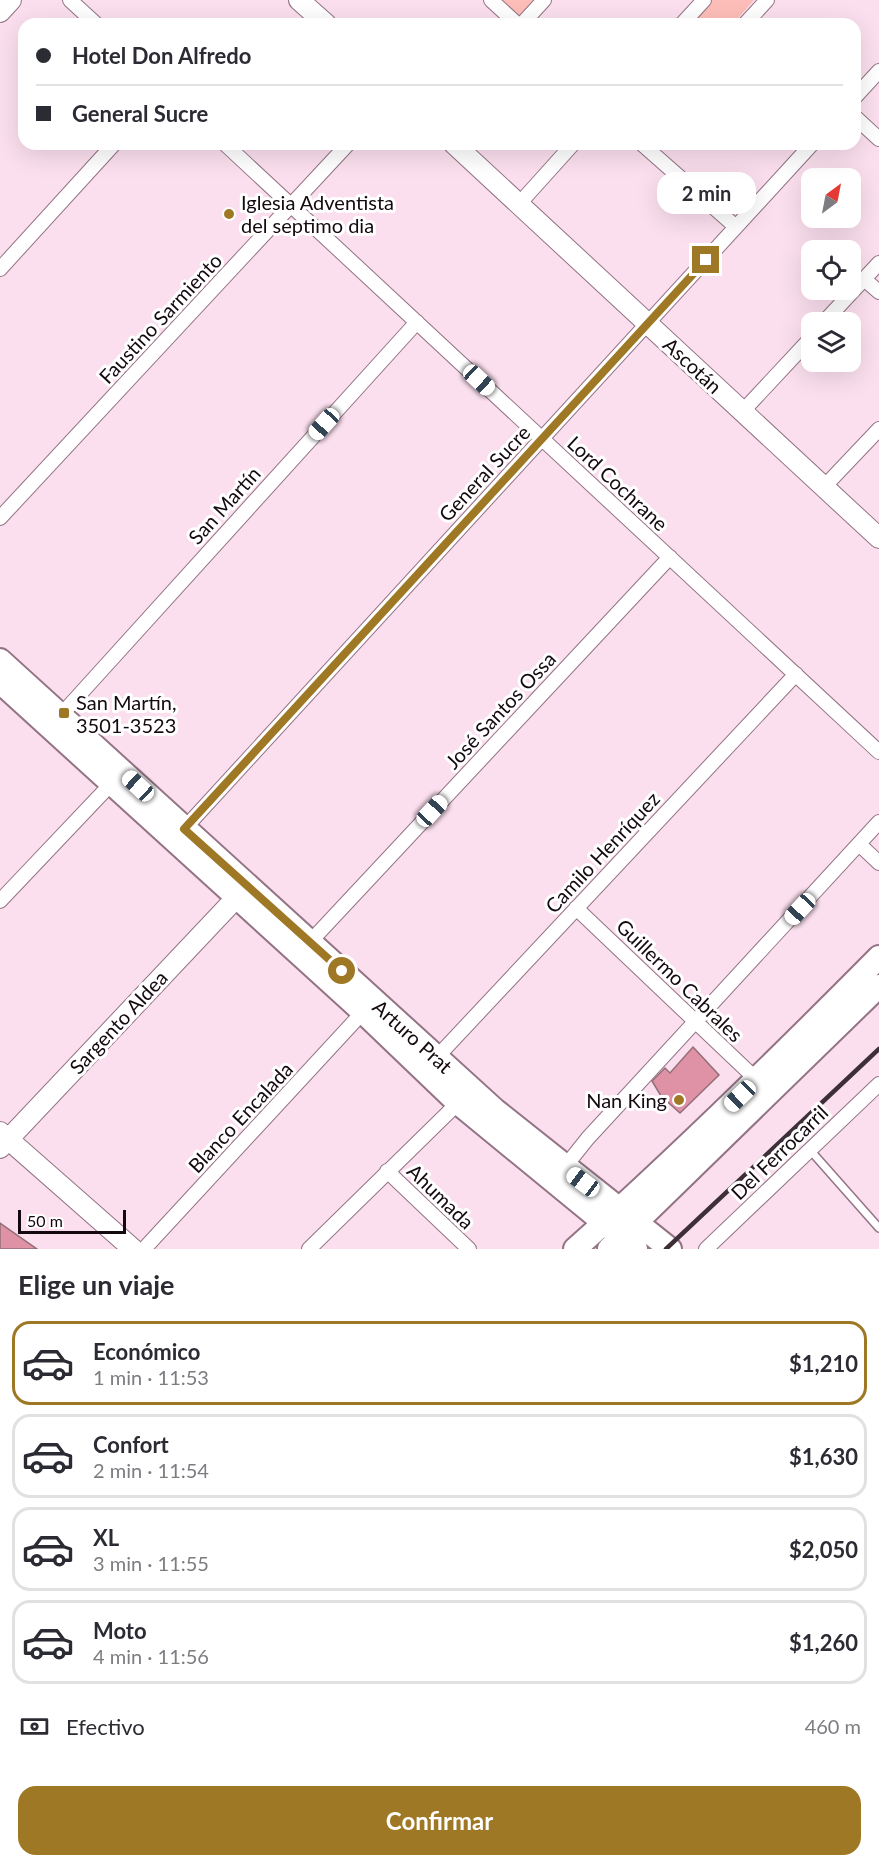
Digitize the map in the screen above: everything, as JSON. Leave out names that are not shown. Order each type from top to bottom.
[{"type":"main road","name":"Arturo Prat","points":[[0,660],[495,1110],[564,1168],[621,1232]]},
{"type":"main road","name":"Arturo Prat","points":[[0,682],[363,1012],[458,1103],[621,1232]]},
{"type":"main road","points":[[621,1232],[757,1080],[879,957]]},
{"type":"main road","points":[[575,1249],[621,1232],[879,986]]},
{"type":"main road","points":[[621,1232],[670,1249]]},
{"type":"street","points":[[0,12],[11,0]]},
{"type":"street","points":[[70,0],[90,18]]},
{"type":"street","points":[[299,0],[319,18]]},
{"type":"street","points":[[491,0],[510,18]]},
{"type":"street","points":[[528,18],[544,0]]},
{"type":"street","points":[[688,18],[704,0]]},
{"type":"street","points":[[751,18],[768,0]]},
{"type":"street","points":[[861,90],[879,71]]},
{"type":"street","points":[[861,122],[879,139]]},
{"type":"street","points":[[0,269],[109,150]]},
{"type":"street","name":"Lord Cochrane","points":[[231,150],[879,752]]},
{"type":"street","name":"Faustino Sarmiento","points":[[0,518],[342,150]]},
{"type":"street","name":"Ascotán","points":[[460,150],[879,538]]},
{"type":"street","points":[[519,204],[568,150]]},
{"type":"street","points":[[649,150],[736,227]]},
{"type":"street","name":"General Sucre","points":[[184,829],[807,150]]},
{"type":"street","points":[[833,312],[879,263]]},
{"type":"street","points":[[864,279],[879,292]]},
{"type":"street","name":"San Martín","points":[[61,715],[417,322]]},
{"type":"street","points":[[743,411],[801,349]]},
{"type":"street","points":[[824,487],[879,429]]},
{"type":"street","name":"José Santos Ossa","points":[[310,942],[670,557]]},
{"type":"street","name":"Camilo Henríquez","points":[[437,1057],[796,674]]},
{"type":"street","points":[[0,901],[111,784]]},
{"type":"street","points":[[564,1168],[588,1138],[879,822]]},
{"type":"street","points":[[859,844],[879,863]]},
{"type":"street","name":"Sargento Aldea","points":[[3,1140],[237,897]]},
{"type":"street","name":"Guillermo Cabrales","points":[[576,908],[757,1080]]},
{"type":"street","name":"Blanco Encalada","points":[[144,1249],[363,1012]]},
{"type":"street","name":"Del Ferrocarril","points":[[706,1249],[879,1084]]},
{"type":"street","points":[[314,1247],[387,1171],[458,1103]]},
{"type":"street","points":[[3,1140],[133,1249]]},
{"type":"street","name":"Ahumada","points":[[387,1171],[469,1249]]},
{"type":"lane","points":[[810,1150],[879,1228]]},
{"type":"shaded area","points":[[499,0],[534,0],[518,17]]},
{"type":"shaded area","points":[[712,0],[754,0],[738,18],[696,18]]},
{"type":"building","points":[[693,1047],[719,1075],[680,1113],[661,1096],[652,1081],[665,1068],[670,1073]]},
{"type":"building","points":[[0,1223],[37,1249],[0,1249]]},
{"type":"railway","points":[[666,1249],[879,1049]]},
{"type":"place","name":"Iglesia Adventista del septimo dia","points":[[229,214]]},
{"type":"place","name":"San Martín, 3501-3523","points":[[64,713]]},
{"type":"place","name":"Nan King","points":[[679,1100]]},
{"type":"route","points":[[342,971],[184,829],[706,260]]}]
